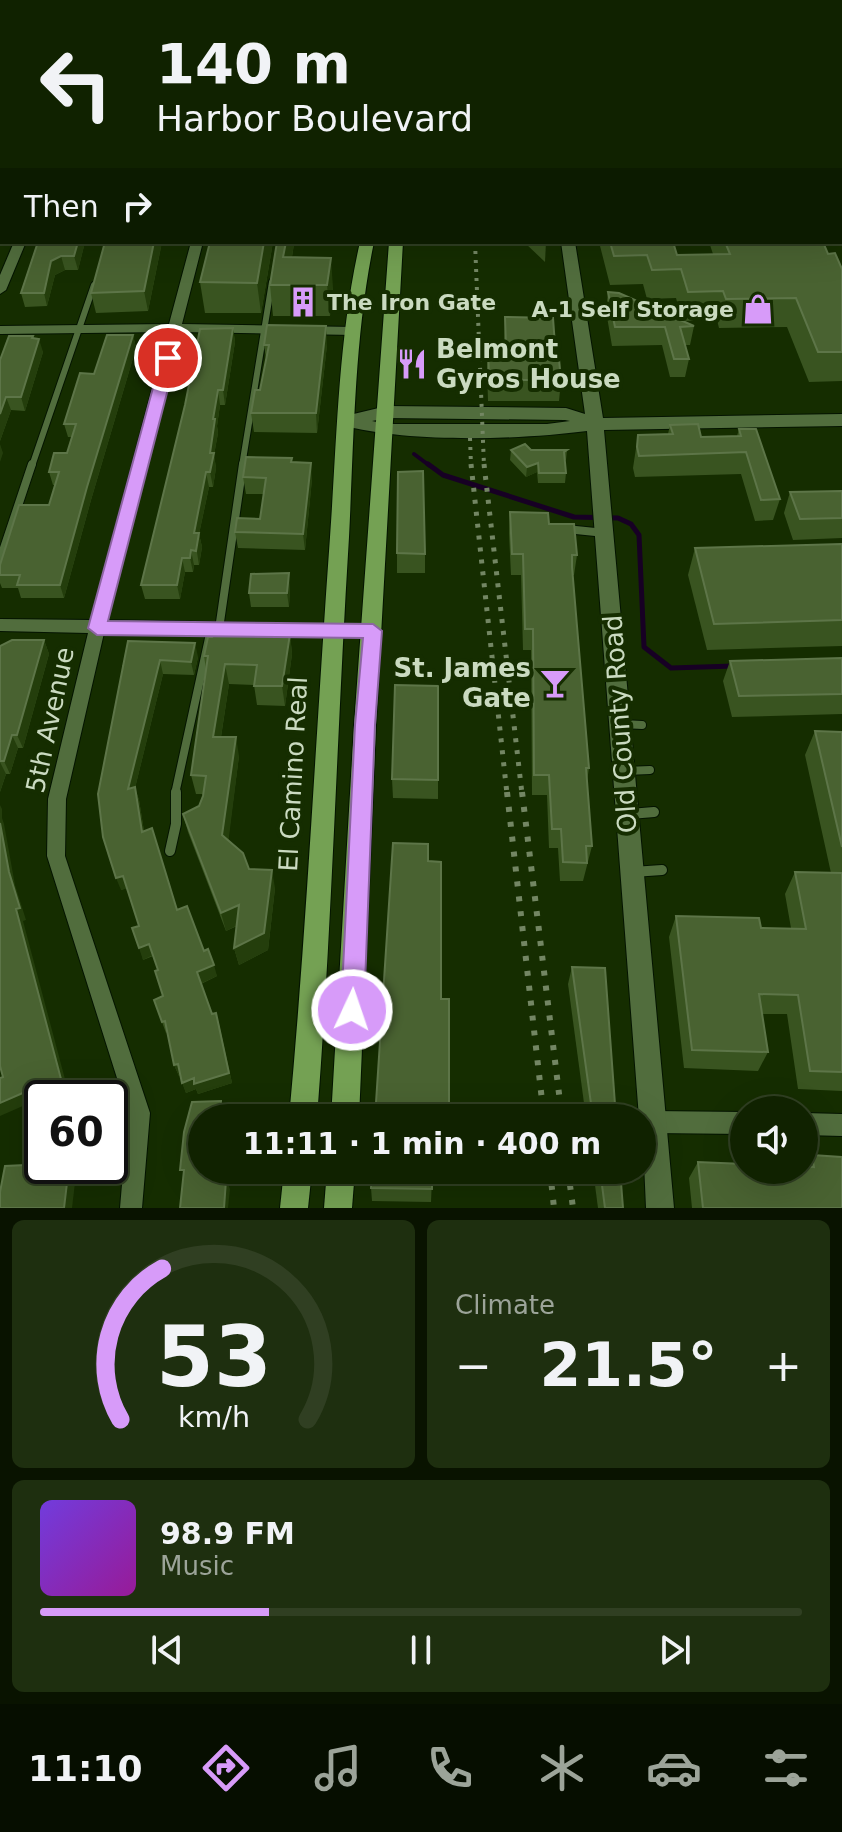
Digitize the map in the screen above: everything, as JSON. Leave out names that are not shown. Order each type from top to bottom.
[{"type":"main road","name":"El Camino Real","points":[[304,1104],[312,1030],[320,831],[347,421],[354,331],[367,244]]},
{"type":"main road","points":[[346,1104],[365,725],[396,244]]},
{"type":"main road","name":"Old County Road","points":[[568,244],[595,424],[604,522],[631,724],[624,771],[651,1104]]},
{"type":"main road","points":[[347,421],[567,430],[595,424],[842,420]]},
{"type":"main road","name":"Old County Road","points":[[656,1165],[660,1208]]},
{"type":"main road","points":[[294,1208],[297,1184]]},
{"type":"main road","points":[[338,1208],[340,1184]]},
{"type":"street","points":[[0,290],[19,244]]},
{"type":"street","name":"5th Avenue","points":[[131,1208],[139,1113],[56,856],[57,799],[97,628],[197,244]]},
{"type":"street","points":[[0,330],[176,328],[354,331]]},
{"type":"street","points":[[0,625],[373,631]]},
{"type":"street","points":[[656,1122],[730,1123]]},
{"type":"street","points":[[818,1124],[842,1125]]},
{"type":"lane","points":[[170,851],[176,824],[175,795],[215,629],[274,269]]},
{"type":"lane","points":[[0,560],[97,273]]},
{"type":"lane","points":[[562,528],[604,522]]},
{"type":"lane","points":[[624,771],[650,770]]},
{"type":"lane","points":[[627,814],[654,812]]},
{"type":"lane","points":[[632,872],[662,870]]},
{"type":"building","points":[[37,244],[77,244],[74,256],[61,256],[51,261],[44,293],[21,293]]},
{"type":"building","points":[[104,244],[154,244],[144,291],[91,293]]},
{"type":"building","points":[[210,244],[264,244],[257,283],[200,282]]},
{"type":"building","points":[[277,244],[286,244],[283,257],[331,258],[327,285],[270,285]]},
{"type":"building","points":[[611,244],[674,244],[677,255],[730,254],[726,244],[824,244],[828,254],[835,253],[842,269],[842,352],[818,352],[796,298],[726,299],[723,291],[688,292],[681,269],[652,270],[647,255],[614,256]]},
{"type":"building","points":[[608,292],[619,293],[694,326],[680,327],[689,359],[674,359],[665,327],[615,327]]},
{"type":"building","points":[[505,317],[553,318],[561,380],[489,380],[488,347],[506,347]]},
{"type":"building","points":[[267,325],[326,326],[316,413],[251,413],[255,390],[260,390],[269,345],[264,345]]},
{"type":"building","points":[[233,328],[223,390],[218,390],[213,419],[210,453],[214,453],[210,472],[206,472],[194,533],[199,533],[196,551],[191,550],[190,558],[182,558],[177,585],[141,585],[185,405],[200,329]]},
{"type":"building","points":[[107,335],[133,335],[60,585],[17,585],[20,575],[0,575],[0,565],[19,505],[49,505],[59,472],[49,472],[54,453],[67,453],[76,424],[64,424],[80,373],[94,374]]},
{"type":"building","points":[[9,336],[39,339],[21,397],[6,397],[0,414],[0,360]]},
{"type":"building","points":[[698,424],[701,437],[741,436],[739,429],[756,429],[780,499],[761,500],[746,452],[639,456],[638,435],[673,434],[670,425]]},
{"type":"building","points":[[525,444],[531,450],[567,450],[564,452],[566,473],[539,473],[538,463],[527,467],[511,450]]},
{"type":"building","points":[[246,457],[292,458],[291,462],[311,463],[303,534],[235,532],[237,518],[260,519],[266,478],[243,477]]},
{"type":"building","points":[[423,471],[425,554],[397,553],[398,472]]},
{"type":"building","points":[[842,491],[842,518],[800,519],[790,492]]},
{"type":"building","points":[[510,512],[548,513],[549,524],[574,524],[577,555],[572,555],[572,567],[589,768],[586,768],[592,846],[586,846],[587,863],[563,862],[561,829],[552,829],[549,775],[534,775],[533,629],[525,629],[523,554],[512,554]]},
{"type":"building","points":[[842,544],[842,620],[714,624],[695,548]]},
{"type":"building","points":[[289,573],[287,593],[249,593],[251,574]]},
{"type":"building","points":[[213,632],[290,634],[282,686],[254,686],[257,665],[225,664],[213,737],[236,737],[222,835],[243,853],[249,869],[272,870],[264,933],[234,948],[239,905],[221,913],[183,814],[199,806],[203,796],[206,776],[191,775],[208,656],[204,656],[208,637],[212,637]]},
{"type":"building","points":[[12,640],[44,640],[17,735],[12,735],[4,761],[0,761],[0,646]]},
{"type":"building","points":[[128,641],[195,643],[191,662],[160,660],[128,789],[135,787],[142,832],[152,828],[177,910],[187,906],[204,951],[208,949],[214,965],[197,972],[212,1014],[216,1013],[229,1073],[194,1084],[194,1078],[182,1083],[178,1064],[174,1065],[165,1021],[162,1022],[154,1000],[163,996],[155,971],[158,970],[149,944],[139,948],[132,928],[139,926],[123,876],[116,878],[103,837],[98,794]]},
{"type":"building","points":[[842,658],[842,694],[739,696],[730,661]]},
{"type":"building","points":[[395,685],[438,686],[438,780],[392,779]]},
{"type":"building","points":[[815,731],[842,732],[842,847]]},
{"type":"building","points":[[0,823],[9,872],[20,908],[16,909],[61,1080],[24,1080],[24,1092],[0,1103],[0,1078],[3,1077],[0,1066]]},
{"type":"building","points":[[393,843],[428,844],[428,861],[441,862],[441,999],[449,999],[449,1104],[376,1104]]},
{"type":"building","points":[[795,872],[842,873],[842,1072],[810,1071],[798,995],[759,994],[768,1052],[692,1050],[676,916],[759,918],[761,928],[806,929]]},
{"type":"building","points":[[572,967],[605,968],[615,1104],[591,1104]]},
{"type":"building","points":[[221,1101],[221,1104],[192,1102]]},
{"type":"building","points":[[188,1117],[188,1184],[226,1184],[224,1208],[180,1208],[184,1132]]},
{"type":"building","points":[[818,1155],[842,1157],[842,1208],[703,1208],[698,1162],[730,1163],[730,1184],[818,1184]]},
{"type":"building","points":[[24,1165],[24,1184],[67,1184],[64,1208],[0,1208],[5,1166]]},
{"type":"building","points":[[371,1184],[432,1184],[432,1189],[371,1188]]},
{"type":"building","points":[[602,1184],[621,1184],[623,1208],[605,1208]]},
{"type":"waterway","points":[[414,454],[430,466]]},
{"type":"waterway","points":[[428,464],[443,475],[574,517],[618,518],[631,524],[639,535],[644,647],[671,668],[734,666]]},
{"type":"railway","points":[[475,244],[484,466]]},
{"type":"railway","points":[[470,438],[471,466]]},
{"type":"railway","points":[[471,464],[507,794]]},
{"type":"railway","points":[[484,464],[522,794]]},
{"type":"railway","points":[[507,792],[542,1104]]},
{"type":"railway","points":[[522,792],[560,1104]]},
{"type":"railway","points":[[551,1184],[554,1208]]},
{"type":"railway","points":[[570,1184],[573,1208]]},
{"type":"place","name":"The Iron Gate","points":[[303,302]]},
{"type":"place","name":"A-1 Self Storage","points":[[758,309]]},
{"type":"place","name":"Belmont Gyros House","points":[[412,364]]},
{"type":"place","name":"St. James Gate","points":[[555,683]]},
{"type":"route","points":[[168,358],[97,628],[373,631],[365,725],[352,1010]]}]
